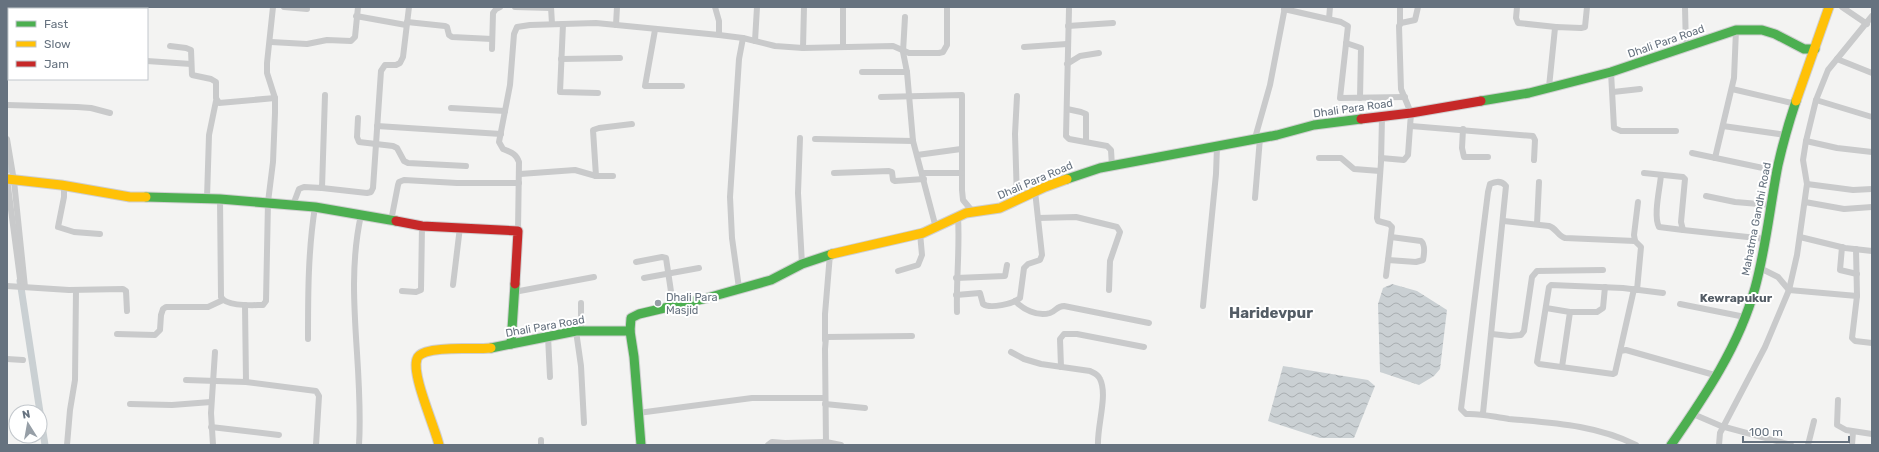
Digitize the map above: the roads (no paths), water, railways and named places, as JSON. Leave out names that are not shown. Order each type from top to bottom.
[{"type":"street","points":[[116,334],[155,335],[160,330],[160,315],[163,308],[166,307],[208,308],[223,300],[245,305],[263,305],[266,301],[268,202],[273,162],[275,98],[268,73],[273,7]]},
{"type":"street","points":[[284,7],[307,9]]},
{"type":"street","points":[[271,42],[307,44],[321,41],[351,41],[355,38],[358,7]]},
{"type":"street","points":[[293,205],[299,189],[304,187],[371,192],[375,172],[381,71],[385,65],[396,65],[400,63],[409,7]]},
{"type":"street","points":[[492,49],[493,13],[500,7]]},
{"type":"street","points":[[515,7],[551,8],[552,24]]},
{"type":"street","points":[[616,25],[617,7]]},
{"type":"street","points":[[715,7],[720,21],[719,35]]},
{"type":"street","points":[[755,41],[757,7]]},
{"type":"street","points":[[803,48],[804,7]]},
{"type":"street","points":[[843,7],[843,47]]},
{"type":"street","points":[[511,344],[520,174],[517,157],[500,147],[499,142],[510,86],[515,30],[517,27],[523,25],[596,23],[743,38],[775,46],[803,48],[893,46],[898,47],[903,52],[909,53],[942,52],[947,45],[947,7]]},
{"type":"street","points":[[1329,20],[1330,7]]},
{"type":"street","points":[[1381,158],[1406,159],[1411,126],[1411,113],[1401,89],[1400,7]]},
{"type":"street","points":[[1400,24],[1415,20],[1418,7]]},
{"type":"street","points":[[1517,7],[1516,18],[1518,23],[1581,28],[1585,27],[1587,7]]},
{"type":"street","points":[[1685,7],[1686,48]]},
{"type":"street","name":"Mahatma Gandhi Road","points":[[1671,445],[1693,414],[1730,356],[1746,317],[1760,268],[1777,171],[1786,135],[1828,7]]},
{"type":"street","points":[[1842,7],[1867,24]]},
{"type":"street","points":[[1256,198],[1257,138],[1270,86],[1284,8],[1341,22],[1348,26],[1340,98],[1405,97]]},
{"type":"street","points":[[1069,9],[1067,44],[1067,109],[1065,133],[1067,138],[1103,144],[1110,148],[1112,166]]},
{"type":"street","points":[[356,16],[407,23],[446,26],[452,38],[492,39]]},
{"type":"street","points":[[1719,445],[1722,426],[1765,347],[1789,289],[1800,238],[1807,184],[1803,160],[1816,100],[1828,70],[1872,16]]},
{"type":"street","points":[[905,17],[903,52],[907,72],[913,141],[924,176],[936,228]]},
{"type":"street","points":[[1068,26],[1113,23]]},
{"type":"street","points":[[563,24],[560,92],[598,93]]},
{"type":"street","points":[[1549,87],[1554,32],[1556,27]]},
{"type":"street","points":[[655,30],[645,86],[682,86]]},
{"type":"street","points":[[1715,158],[1734,78],[1736,30]]},
{"type":"street","name":"Dhali Para Road","points":[[438,445],[422,395],[416,361],[417,356],[423,352],[479,349],[579,331],[630,331],[631,318],[634,316],[771,280],[802,264],[830,254],[920,234],[973,212],[1000,208],[1062,180],[1112,166],[1218,146],[1314,125],[1411,113],[1529,93],[1611,72],[1736,30],[1762,30],[1775,34],[1804,49],[1815,49]]},
{"type":"street","points":[[739,288],[732,238],[730,196],[738,66],[743,38]]},
{"type":"street","points":[[1346,43],[1361,48],[1360,98]]},
{"type":"street","points":[[1024,47],[1067,44]]},
{"type":"street","points":[[170,46],[189,48],[192,53],[192,75],[211,78],[216,82],[216,101],[209,135],[207,198]]},
{"type":"street","points":[[1067,64],[1077,57],[1099,53]]},
{"type":"street","points":[[561,59],[620,58]]},
{"type":"street","points":[[1836,59],[1872,73]]},
{"type":"street","points":[[148,61],[191,64]]},
{"type":"street","points":[[862,72],[907,72]]},
{"type":"street","points":[[1611,72],[1614,128],[1621,130],[1676,132]]},
{"type":"street","points":[[1613,92],[1640,89]]},
{"type":"street","points":[[1732,90],[1796,104]]},
{"type":"street","points":[[322,188],[325,94]]},
{"type":"street","points":[[881,97],[962,95],[961,149],[963,200],[973,212]]},
{"type":"street","points":[[1017,96],[1014,134],[1017,200]]},
{"type":"street","points":[[216,101],[223,103],[275,98]]},
{"type":"street","points":[[1816,100],[1872,117]]},
{"type":"street","points":[[7,105],[44,107],[77,106],[110,113]]},
{"type":"street","points":[[451,108],[505,111]]},
{"type":"street","points":[[1067,109],[1086,114],[1086,142]]},
{"type":"street","points":[[1382,117],[1377,218],[1378,221],[1391,225],[1386,276]]},
{"type":"street","points":[[358,118],[358,141],[397,148],[401,158],[408,163],[466,166]]},
{"type":"street","points":[[596,176],[593,130],[632,124]]},
{"type":"street","points":[[377,126],[501,134]]},
{"type":"street","points":[[1411,126],[1533,136],[1535,140],[1534,160]]},
{"type":"street","points":[[1723,126],[1786,135]]},
{"type":"street","points":[[1464,130],[1462,148],[1464,156],[1488,157]]},
{"type":"street","points":[[800,138],[798,200],[802,264]]},
{"type":"street","points":[[7,139],[9,180],[23,286]]},
{"type":"street","points":[[815,139],[913,141]]},
{"type":"street","points":[[1806,141],[1837,148],[1872,152]]},
{"type":"street","points":[[1203,306],[1218,146]]},
{"type":"street","points":[[917,155],[961,149]]},
{"type":"street","points":[[1692,153],[1777,171]]},
{"type":"street","points":[[1319,158],[1341,158],[1354,169],[1380,171]]},
{"type":"street","points":[[520,174],[575,170],[596,176],[613,176]]},
{"type":"street","points":[[834,173],[889,171],[892,172],[893,180],[895,181],[962,172]]},
{"type":"street","points":[[1644,173],[1683,177],[1685,179],[1681,222],[1683,230]]},
{"type":"street","points":[[1661,175],[1656,217],[1659,227],[1766,238]]},
{"type":"street","points":[[9,180],[64,186],[130,197],[207,198],[268,202],[361,215],[422,226],[518,231]]},
{"type":"street","points":[[391,221],[398,185],[399,182],[404,180],[451,183],[519,183]]},
{"type":"street","points":[[1483,413],[1504,220],[1506,186],[1503,183],[1495,182],[1490,184],[1488,192],[1461,409],[1466,414],[1483,413],[1506,418],[1590,428],[1622,438],[1636,445]]},
{"type":"street","points":[[1537,224],[1539,182]]},
{"type":"street","points":[[1807,184],[1853,190],[1872,190]]},
{"type":"street","points":[[64,186],[64,198],[58,227],[74,232],[100,234]]},
{"type":"street","points":[[956,295],[980,293],[983,304],[988,306],[1018,300],[1021,294],[1026,266],[1042,258],[1036,191]]},
{"type":"street","points":[[1706,196],[1735,202],[1772,205]]},
{"type":"street","points":[[220,199],[220,293],[223,300]]},
{"type":"street","points":[[1638,202],[1634,235],[1635,241],[1641,247],[1635,290],[1615,373],[1613,374],[1539,364],[1537,362],[1549,287],[1551,285],[1605,287],[1635,290],[1663,293]]},
{"type":"street","points":[[1805,202],[1844,209],[1872,207]]},
{"type":"street","points":[[308,339],[308,278],[315,208]]},
{"type":"street","points":[[359,445],[360,392],[353,301],[355,253],[361,215]]},
{"type":"street","points":[[956,312],[956,278],[959,236],[958,217]]},
{"type":"street","points":[[1038,218],[1076,217],[1118,227],[1120,232],[1110,261],[1109,290]]},
{"type":"street","points":[[1504,220],[1552,227],[1558,234],[1565,238],[1635,241]]},
{"type":"street","points":[[402,291],[416,292],[421,290],[422,226]]},
{"type":"street","points":[[453,285],[460,227]]},
{"type":"street","points":[[898,271],[918,265],[922,255],[920,234]]},
{"type":"street","points":[[1388,260],[1416,262],[1423,260],[1424,245],[1421,241],[1391,237]]},
{"type":"street","points":[[1800,238],[1842,247],[1872,251]]},
{"type":"street","points":[[1842,247],[1840,270],[1857,274]]},
{"type":"street","points":[[1856,249],[1857,296],[1852,338],[1855,340],[1872,343]]},
{"type":"street","points":[[826,444],[825,314],[830,254]]},
{"type":"street","points":[[636,262],[664,257],[667,260],[673,305]]},
{"type":"street","points":[[956,278],[1005,276],[1007,265]]},
{"type":"street","points":[[644,278],[699,268]]},
{"type":"street","points":[[1760,268],[1780,278],[1789,289],[1857,296]]},
{"type":"street","points":[[1492,334],[1510,336],[1521,335],[1524,331],[1532,277],[1537,270],[1603,270]]},
{"type":"street","points":[[514,292],[594,277]]},
{"type":"street","points":[[7,286],[76,290],[123,289],[128,295],[127,311]]},
{"type":"street","points":[[1546,308],[1570,312],[1593,313],[1601,310],[1605,287]]},
{"type":"street","points":[[67,445],[70,410],[76,380],[76,290]]},
{"type":"street","points":[[1015,301],[1026,310],[1039,313],[1049,313],[1057,307],[1064,306],[1149,323]]},
{"type":"street","points":[[581,303],[579,331],[584,423]]},
{"type":"street","points":[[1680,304],[1746,317]]},
{"type":"street","points":[[245,305],[246,382]]},
{"type":"street","points":[[1562,367],[1570,312]]},
{"type":"street","points":[[630,331],[641,445]]},
{"type":"street","points":[[1061,367],[1060,339],[1064,334],[1077,334],[1144,348]]},
{"type":"street","points":[[548,336],[550,377]]},
{"type":"street","points":[[825,340],[826,337],[830,336],[912,336]]},
{"type":"street","points":[[1620,351],[1626,350],[1718,376]]},
{"type":"street","points":[[213,445],[211,402],[215,352]]},
{"type":"street","points":[[1011,352],[1032,361],[1090,371],[1100,378],[1103,392],[1098,445]]},
{"type":"street","points":[[7,359],[23,360]]},
{"type":"street","points":[[186,380],[246,382],[316,391],[319,396],[316,445]]},
{"type":"street","points":[[638,413],[752,398],[825,401],[865,408]]},
{"type":"street","points":[[1838,400],[1837,425],[1842,429],[1853,432],[1872,434]]},
{"type":"street","points":[[130,404],[172,405],[211,402]]},
{"type":"street","points":[[1693,414],[1722,426],[1791,445]]},
{"type":"street","points":[[1808,445],[1814,421]]},
{"type":"street","points":[[211,427],[279,435]]},
{"type":"street","points":[[1852,445],[1853,432]]},
{"type":"street","points":[[768,445],[772,442],[785,444],[841,445]]},
{"type":"water","points":[[1392,284],[1417,291],[1447,310],[1440,369],[1434,376],[1419,385],[1380,372],[1378,304],[1383,288]]},
{"type":"water","points":[[1283,366],[1368,380],[1375,386],[1354,438],[1320,438],[1268,421]]},
{"type":"waterway","points":[[7,159],[7,170]]},
{"type":"waterway","points":[[20,281],[45,445]]},
{"type":"place","name":"Dhali Para Masjid","points":[[658,303]]},
{"type":"district","name":"Kewrapukur","points":[[1736,298]]},
{"type":"district","name":"Haridevpur","points":[[1271,313]]}]
